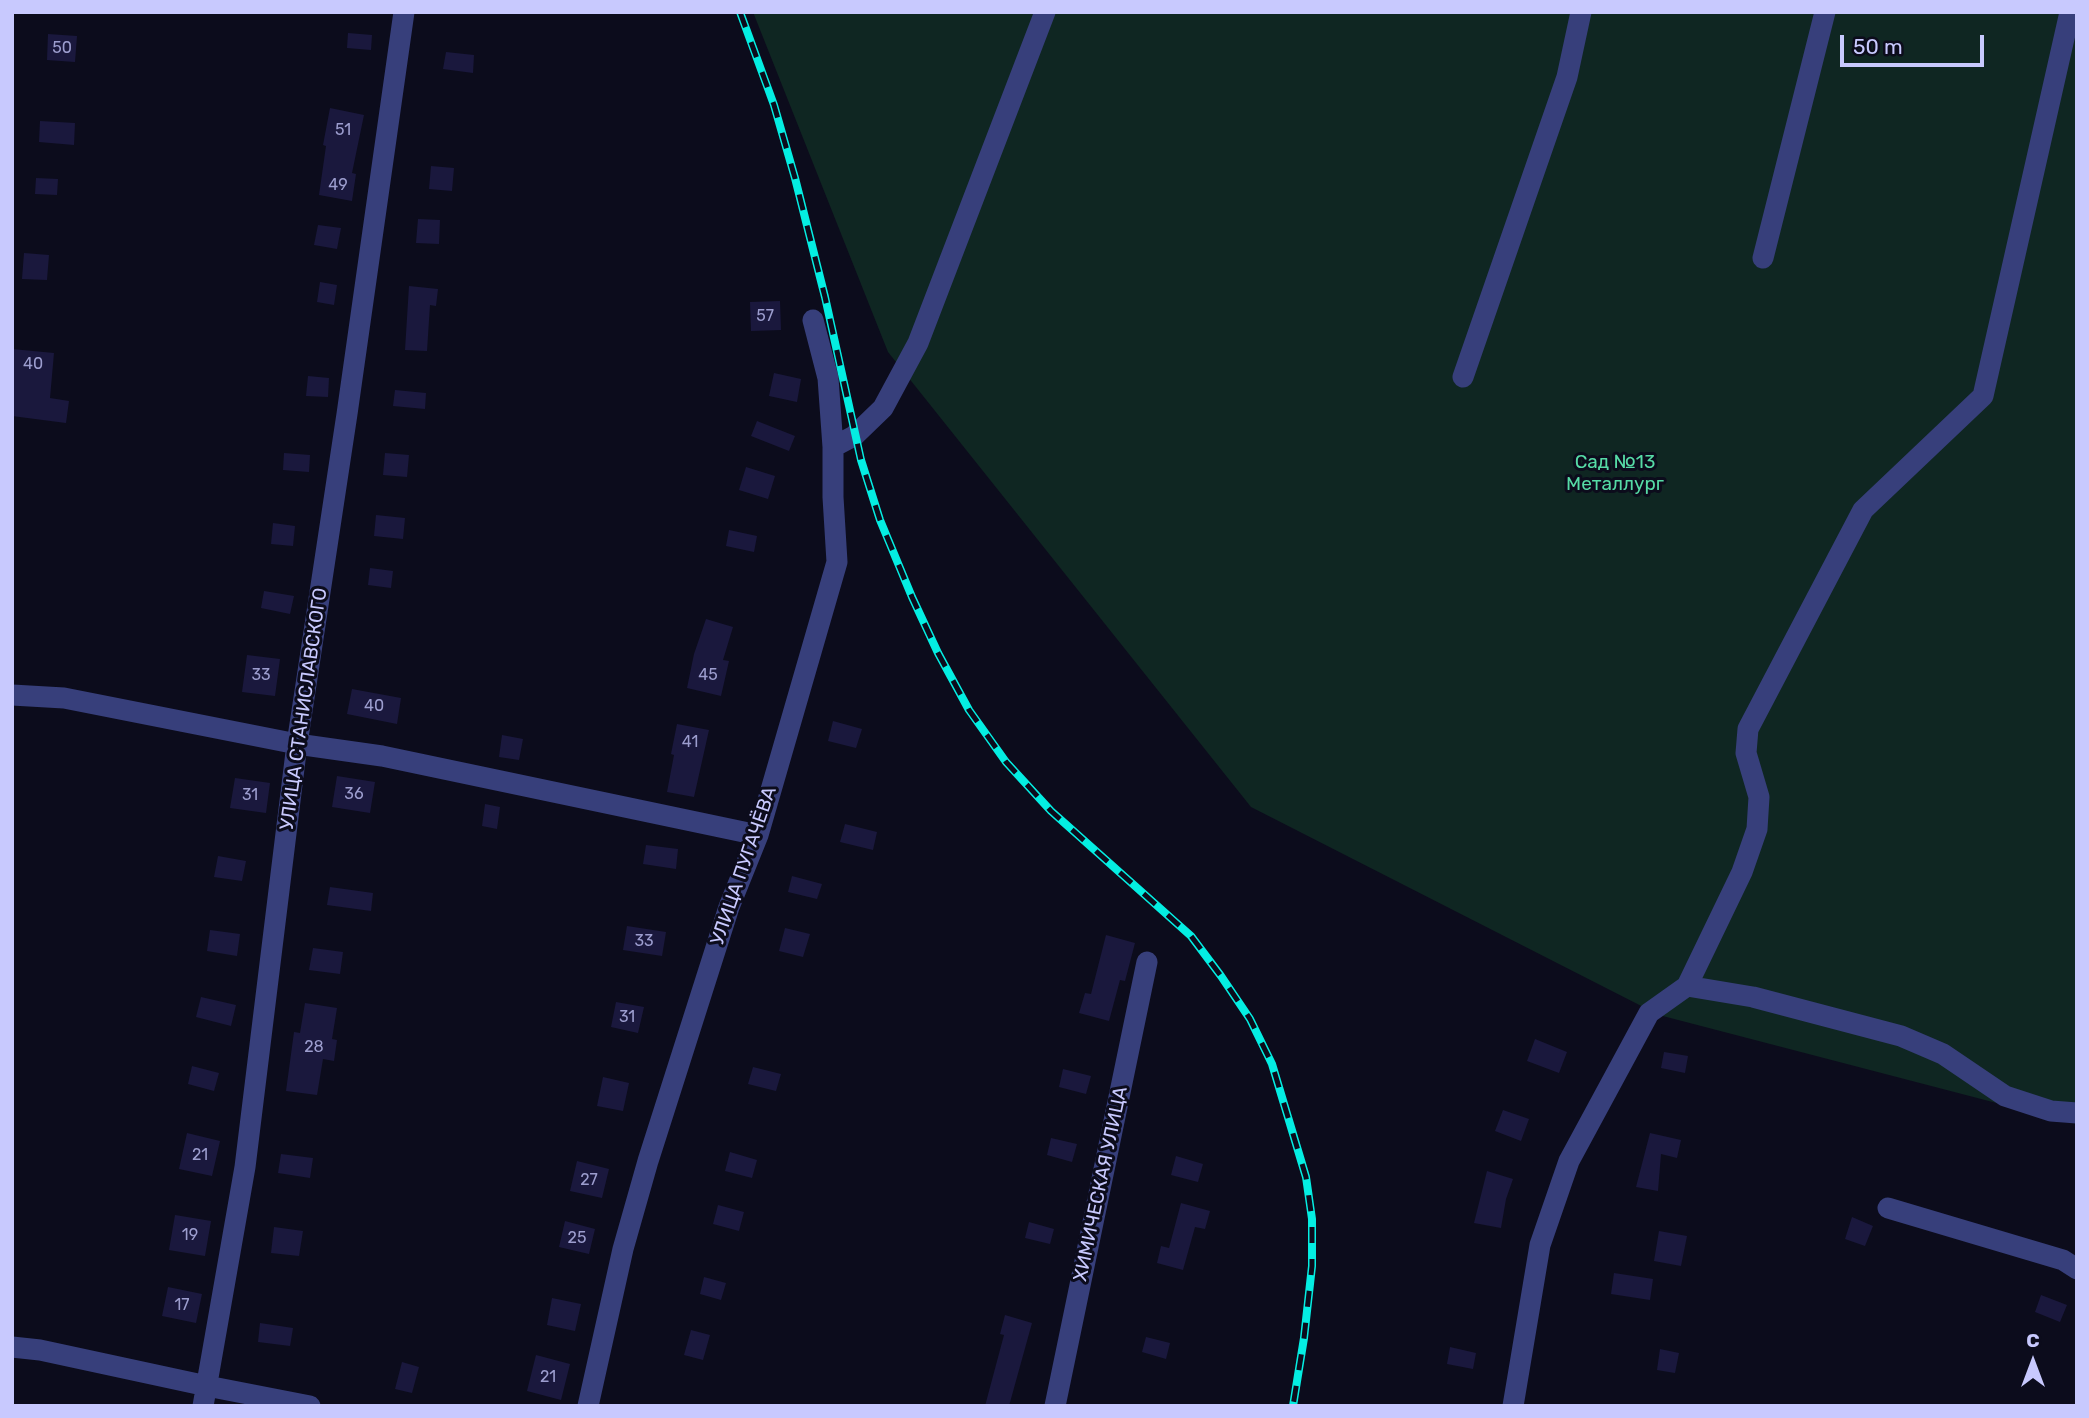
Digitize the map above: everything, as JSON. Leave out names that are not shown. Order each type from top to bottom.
[{"type":"street","name":"УЛИЦА СТАНИСЛАВСКОГО","points":[[205,1396],[245,1167],[297,744],[404,12]]},
{"type":"street","points":[[834,447],[854,436],[883,408],[918,344],[1045,12]]},
{"type":"street","points":[[1464,377],[1567,77],[1581,12]]},
{"type":"street","points":[[1763,258],[1825,12]]},
{"type":"street","points":[[1513,1406],[1540,1245],[1569,1161],[1649,1013],[1686,986],[1742,872],[1757,829],[1759,797],[1746,753],[1748,729],[1863,510],[1983,396],[2071,14]]},
{"type":"street","name":"УЛИЦА ПУГАЧЁВА","points":[[588,1406],[624,1250],[648,1161],[729,907],[758,835],[837,562],[834,447],[828,378],[813,320]]},
{"type":"street","points":[[12,695],[64,698],[297,744],[382,756],[758,835]]},
{"type":"street","name":"ХИМИЧЕСКАЯ УЛИЦА","points":[[1055,1406],[1147,962]]},
{"type":"street","points":[[1686,986],[1753,997],[1901,1036],[1943,1054],[2005,1096],[2051,1111],[2077,1113]]},
{"type":"street","points":[[1888,1208],[2063,1260],[2077,1269]]},
{"type":"street","points":[[12,1347],[40,1350],[205,1396],[310,1406]]},
{"type":"green space","name":"Сад №13 Металлург","points":[[753,12],[2077,12],[2077,1124],[1659,1015],[1251,807],[888,352]]},
{"type":"building","points":[[348,33],[372,35],[371,50],[347,48]]},
{"type":"building","points":[[48,34],[77,36],[75,62],[47,60]]},
{"type":"building","points":[[446,52],[474,55],[473,73],[443,69]]},
{"type":"building","points":[[330,108],[364,115],[352,173],[356,174],[352,201],[319,195],[326,146],[323,145]]},
{"type":"building","points":[[40,121],[75,123],[74,145],[39,142]]},
{"type":"building","points":[[431,166],[454,168],[452,191],[429,189]]},
{"type":"building","points":[[36,178],[58,179],[57,195],[35,194]]},
{"type":"building","points":[[418,219],[440,220],[439,244],[416,243]]},
{"type":"building","points":[[318,225],[341,228],[337,249],[314,245]]},
{"type":"building","points":[[24,253],[49,255],[47,280],[22,279]]},
{"type":"building","points":[[320,282],[337,285],[334,305],[317,302]]},
{"type":"building","points":[[409,286],[438,289],[436,306],[430,305],[427,351],[405,350]]},
{"type":"building","points":[[780,301],[781,330],[751,331],[750,302]]},
{"type":"building","points":[[12,349],[54,353],[50,398],[69,401],[66,423],[12,416]]},
{"type":"building","points":[[774,373],[801,379],[797,402],[769,396]]},
{"type":"building","points":[[308,376],[329,378],[328,397],[306,396]]},
{"type":"building","points":[[395,390],[426,393],[425,409],[393,406]]},
{"type":"building","points":[[757,421],[795,436],[789,451],[751,436]]},
{"type":"building","points":[[284,453],[310,455],[309,472],[283,470]]},
{"type":"building","points":[[385,453],[409,455],[407,477],[383,475]]},
{"type":"building","points":[[746,467],[775,476],[768,499],[739,490]]},
{"type":"building","points":[[376,515],[405,518],[403,539],[374,536]]},
{"type":"building","points":[[273,523],[295,526],[293,546],[271,544]]},
{"type":"building","points":[[729,530],[757,536],[754,552],[726,546]]},
{"type":"building","points":[[370,568],[393,571],[391,588],[368,585]]},
{"type":"building","points":[[264,591],[294,596],[290,614],[261,608]]},
{"type":"building","points":[[706,619],[733,627],[723,660],[729,661],[721,696],[687,688],[694,654]]},
{"type":"building","points":[[247,655],[280,659],[275,696],[242,692]]},
{"type":"building","points":[[352,689],[401,698],[397,724],[347,714]]},
{"type":"building","points":[[833,721],[862,729],[856,748],[828,741]]},
{"type":"building","points":[[677,724],[709,730],[694,797],[667,792]]},
{"type":"building","points":[[502,735],[523,739],[519,760],[499,757]]},
{"type":"building","points":[[337,776],[375,782],[370,813],[332,807]]},
{"type":"building","points":[[235,778],[270,783],[266,813],[230,808]]},
{"type":"building","points":[[485,804],[500,807],[497,829],[482,826]]},
{"type":"building","points":[[845,824],[877,832],[873,850],[840,842]]},
{"type":"building","points":[[646,845],[678,849],[676,869],[643,864]]},
{"type":"building","points":[[218,856],[246,861],[242,881],[214,877]]},
{"type":"building","points":[[792,876],[822,884],[817,899],[788,892]]},
{"type":"building","points":[[330,887],[373,893],[371,911],[327,905]]},
{"type":"building","points":[[627,926],[666,932],[662,956],[623,950]]},
{"type":"building","points":[[785,928],[810,934],[803,957],[779,951]]},
{"type":"building","points":[[210,930],[240,934],[237,956],[207,951]]},
{"type":"building","points":[[1106,935],[1135,943],[1125,981],[1120,980],[1109,1021],[1079,1013],[1085,993],[1091,994]]},
{"type":"building","points":[[313,948],[343,952],[340,974],[309,970]]},
{"type":"building","points":[[201,997],[236,1005],[231,1026],[196,1017]]},
{"type":"building","points":[[616,1002],[644,1007],[638,1033],[611,1027]]},
{"type":"building","points":[[305,1003],[337,1008],[332,1039],[337,1040],[334,1061],[323,1059],[317,1095],[286,1091],[294,1032],[300,1033]]},
{"type":"building","points":[[1535,1039],[1567,1052],[1559,1073],[1527,1061]]},
{"type":"building","points":[[1664,1052],[1688,1056],[1685,1073],[1661,1068]]},
{"type":"building","points":[[192,1066],[219,1073],[214,1091],[188,1084]]},
{"type":"building","points":[[753,1067],[781,1074],[776,1091],[748,1084]]},
{"type":"building","points":[[1063,1069],[1091,1076],[1086,1094],[1059,1087]]},
{"type":"building","points":[[603,1077],[629,1083],[623,1111],[597,1106]]},
{"type":"building","points":[[1503,1110],[1529,1119],[1521,1141],[1495,1131]]},
{"type":"building","points":[[187,1133],[220,1141],[212,1176],[179,1169]]},
{"type":"building","points":[[1650,1133],[1681,1140],[1677,1158],[1661,1154],[1658,1191],[1636,1187]]},
{"type":"building","points":[[1051,1138],[1077,1144],[1072,1162],[1047,1155]]},
{"type":"building","points":[[730,1152],[757,1160],[752,1178],[725,1171]]},
{"type":"building","points":[[281,1154],[313,1158],[310,1178],[278,1173]]},
{"type":"building","points":[[1176,1156],[1203,1164],[1198,1182],[1171,1175]]},
{"type":"building","points":[[577,1161],[609,1169],[602,1198],[570,1191]]},
{"type":"building","points":[[1487,1171],[1513,1179],[1501,1228],[1474,1223]]},
{"type":"building","points":[[1181,1203],[1210,1211],[1205,1229],[1195,1227],[1183,1270],[1157,1263],[1161,1246],[1169,1248]]},
{"type":"building","points":[[718,1205],[744,1212],[739,1231],[713,1224]]},
{"type":"building","points":[[175,1215],[211,1221],[205,1256],[169,1250]]},
{"type":"building","points":[[1852,1217],[1873,1226],[1865,1246],[1845,1239]]},
{"type":"building","points":[[565,1221],[595,1229],[589,1254],[559,1247]]},
{"type":"building","points":[[1029,1222],[1054,1229],[1050,1244],[1025,1238]]},
{"type":"building","points":[[274,1227],[303,1231],[299,1256],[271,1253]]},
{"type":"building","points":[[1659,1231],[1687,1236],[1681,1266],[1654,1261]]},
{"type":"building","points":[[1614,1273],[1653,1279],[1650,1300],[1611,1294]]},
{"type":"building","points":[[704,1277],[726,1283],[721,1300],[700,1294]]},
{"type":"building","points":[[168,1287],[202,1294],[196,1323],[162,1316]]},
{"type":"building","points":[[2041,1295],[2067,1305],[2060,1322],[2035,1312]]},
{"type":"building","points":[[552,1298],[581,1304],[575,1331],[547,1325]]},
{"type":"building","points":[[1005,1315],[1032,1323],[1009,1406],[985,1406],[1004,1335],[1000,1334]]},
{"type":"building","points":[[260,1323],[293,1328],[290,1346],[258,1342]]},
{"type":"building","points":[[691,1330],[710,1335],[703,1360],[684,1355]]},
{"type":"building","points":[[1146,1337],[1170,1343],[1166,1359],[1142,1352]]},
{"type":"building","points":[[1450,1347],[1476,1353],[1473,1369],[1447,1364]]},
{"type":"building","points":[[1660,1349],[1679,1353],[1675,1373],[1657,1370]]},
{"type":"building","points":[[536,1355],[570,1364],[561,1400],[527,1391]]},
{"type":"building","points":[[402,1362],[419,1367],[412,1393],[395,1389]]},
{"type":"railway","points":[[740,12],[774,105],[795,178],[861,460],[880,520],[938,653],[969,710],[1006,762],[1051,811],[1191,936],[1250,1019],[1272,1064],[1306,1177],[1312,1219],[1312,1266],[1293,1406]]}]
